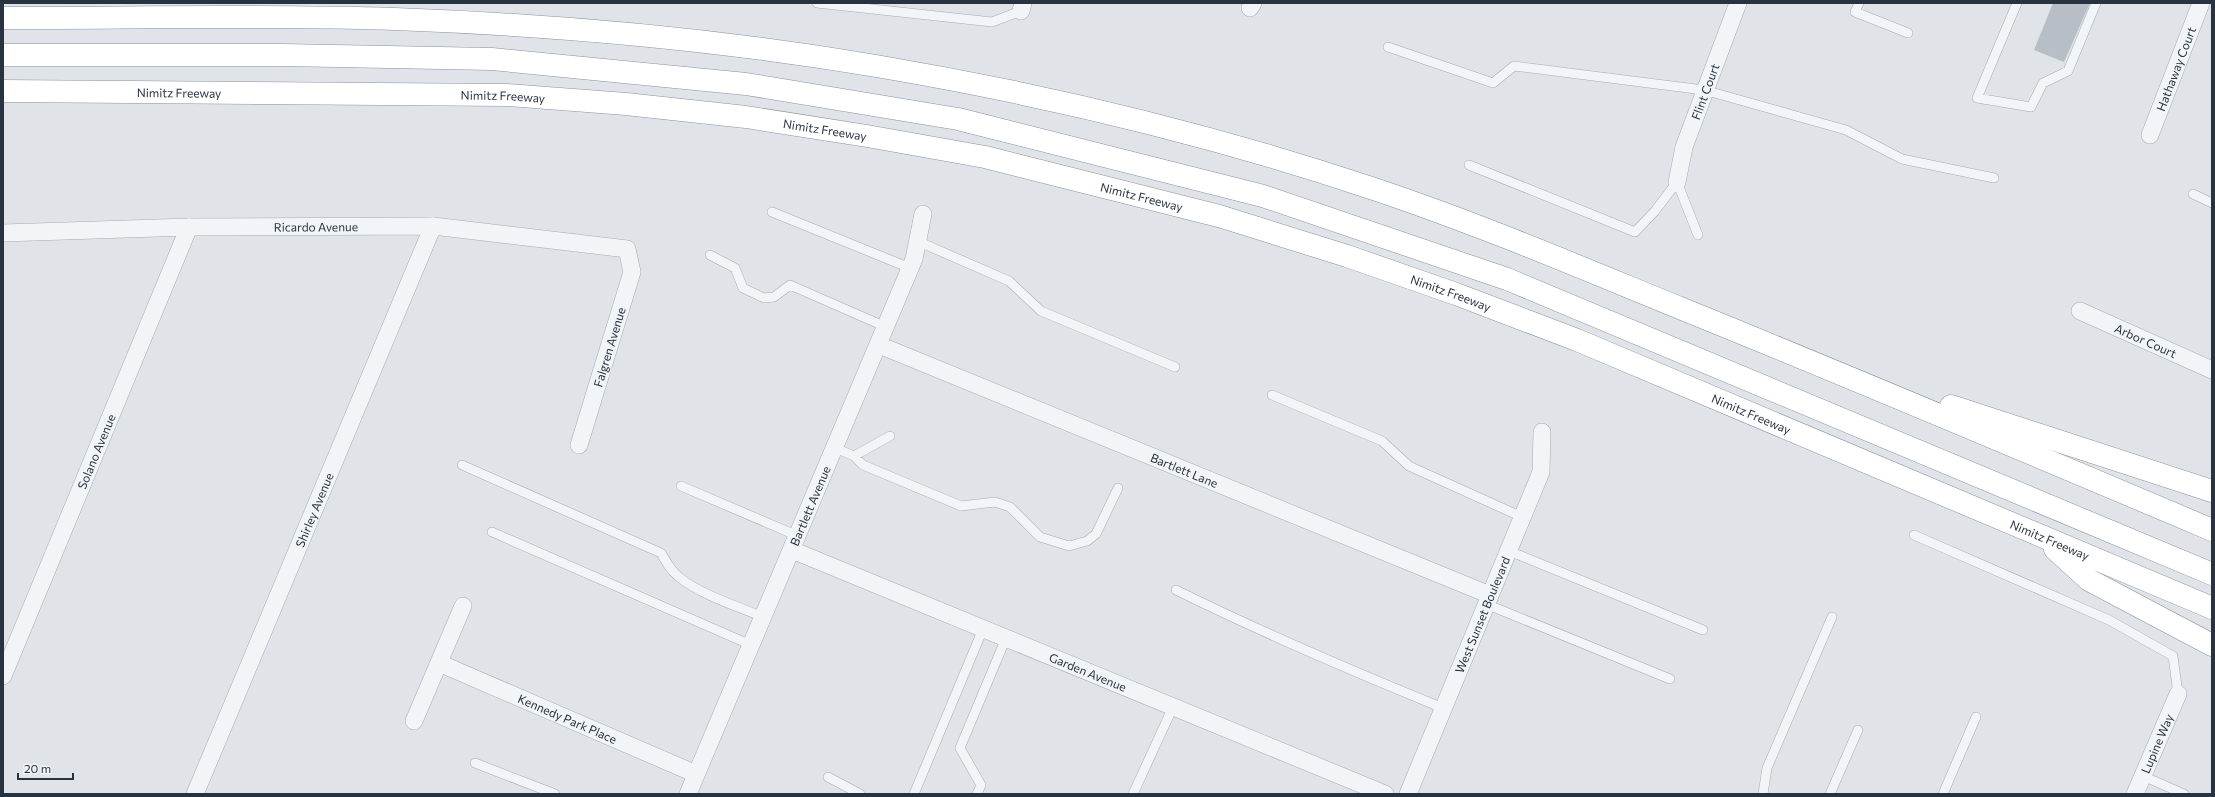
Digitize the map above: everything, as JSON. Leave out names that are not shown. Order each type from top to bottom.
[{"type":"highway","points":[[3,18],[297,17],[521,24],[637,34],[761,48],[877,66],[1005,90],[1126,118],[1242,148],[1369,187],[1480,228],[1799,356],[2212,530]]},
{"type":"highway","points":[[3,55],[283,55],[492,59],[746,84],[958,119],[1263,196],[1507,279],[2212,574]]},
{"type":"highway","name":"Nimitz Freeway","points":[[3,91],[507,95],[626,104],[746,117],[868,136],[985,157],[1218,216],[1347,256],[1456,294],[1577,340],[2212,608]]},
{"type":"highway","points":[[1799,356],[2212,491]]},
{"type":"highway","points":[[2044,538],[2089,580],[2212,645]]},
{"type":"street","name":"Flint Court","points":[[1677,182],[1684,146],[1738,3]]},
{"type":"street","name":"Hathaway Court","points":[[2150,135],[2201,3]]},
{"type":"street","name":"Bartlett Avenue","points":[[688,794],[879,345],[910,268],[923,214]]},
{"type":"street","name":"Ricardo Avenue","points":[[3,233],[189,227],[433,226],[627,248]]},
{"type":"street","name":"Shirley Avenue","points":[[195,794],[433,226]]},
{"type":"street","name":"Solano Avenue","points":[[3,676],[189,227]]},
{"type":"street","name":"Falgren Avenue","points":[[579,445],[632,272],[627,248]]},
{"type":"street","name":"Arbor Court","points":[[2080,311],[2212,370]]},
{"type":"street","name":"Bartlett Lane","points":[[879,345],[1488,600]]},
{"type":"street","name":"West Sunset Boulevard","points":[[1408,794],[1541,472],[1542,432]]},
{"type":"street","name":"Garden Avenue","points":[[795,543],[983,629],[1384,794]]},
{"type":"street","points":[[414,721],[463,606]]},
{"type":"street","name":"Kennedy Park Place","points":[[438,663],[696,774]]},
{"type":"street","name":"Lupine Way","points":[[2135,794],[2178,694]]},
{"type":"lane","points":[[817,3],[992,22],[1022,7]]},
{"type":"lane","points":[[1859,3],[1855,12],[1908,33]]},
{"type":"lane","points":[[2017,3],[1977,98],[2031,107],[2043,83],[2068,71],[2096,3]]},
{"type":"lane","points":[[1388,47],[1493,83],[1514,66],[1704,90],[1846,130],[1902,159],[1994,178]]},
{"type":"lane","points":[[1469,165],[1635,232],[1677,182]]},
{"type":"lane","points":[[1677,182],[1698,235]]},
{"type":"lane","points":[[2192,194],[2212,203]]},
{"type":"lane","points":[[772,212],[910,268]]},
{"type":"lane","points":[[917,241],[1009,282],[1041,311],[1175,367]]},
{"type":"lane","points":[[710,255],[735,268],[743,288],[764,298],[774,297],[790,285],[886,326]]},
{"type":"lane","points":[[1272,395],[1382,441],[1409,466],[1522,517]]},
{"type":"lane","points":[[854,456],[890,436]]},
{"type":"lane","points":[[835,448],[854,456],[863,465],[961,506],[995,502],[1010,507],[1040,537],[1069,546],[1087,541],[1096,534],[1118,488]]},
{"type":"lane","points":[[462,465],[661,553],[670,568],[695,587],[763,617]]},
{"type":"lane","points":[[681,486],[795,543]]},
{"type":"lane","points":[[492,532],[751,645]]},
{"type":"lane","points":[[1914,535],[2109,620],[2173,656],[2178,694]]},
{"type":"lane","points":[[1509,551],[1703,630]]},
{"type":"lane","points":[[1176,590],[1260,631],[1359,674],[1443,708]]},
{"type":"lane","points":[[1488,600],[1670,679]]},
{"type":"lane","points":[[1763,794],[1767,768],[1832,617]]},
{"type":"lane","points":[[914,794],[983,629]]},
{"type":"lane","points":[[977,794],[981,785],[960,748],[1006,638]]},
{"type":"lane","points":[[1133,794],[1173,707]]},
{"type":"lane","points":[[1943,794],[1976,717]]},
{"type":"lane","points":[[1830,794],[1858,730]]},
{"type":"lane","points":[[475,763],[555,794]]},
{"type":"lane","points":[[2143,776],[2184,794]]},
{"type":"lane","points":[[828,777],[860,794]]},
{"type":"building","points":[[2053,3],[2090,3],[2064,62],[2034,50]]}]
